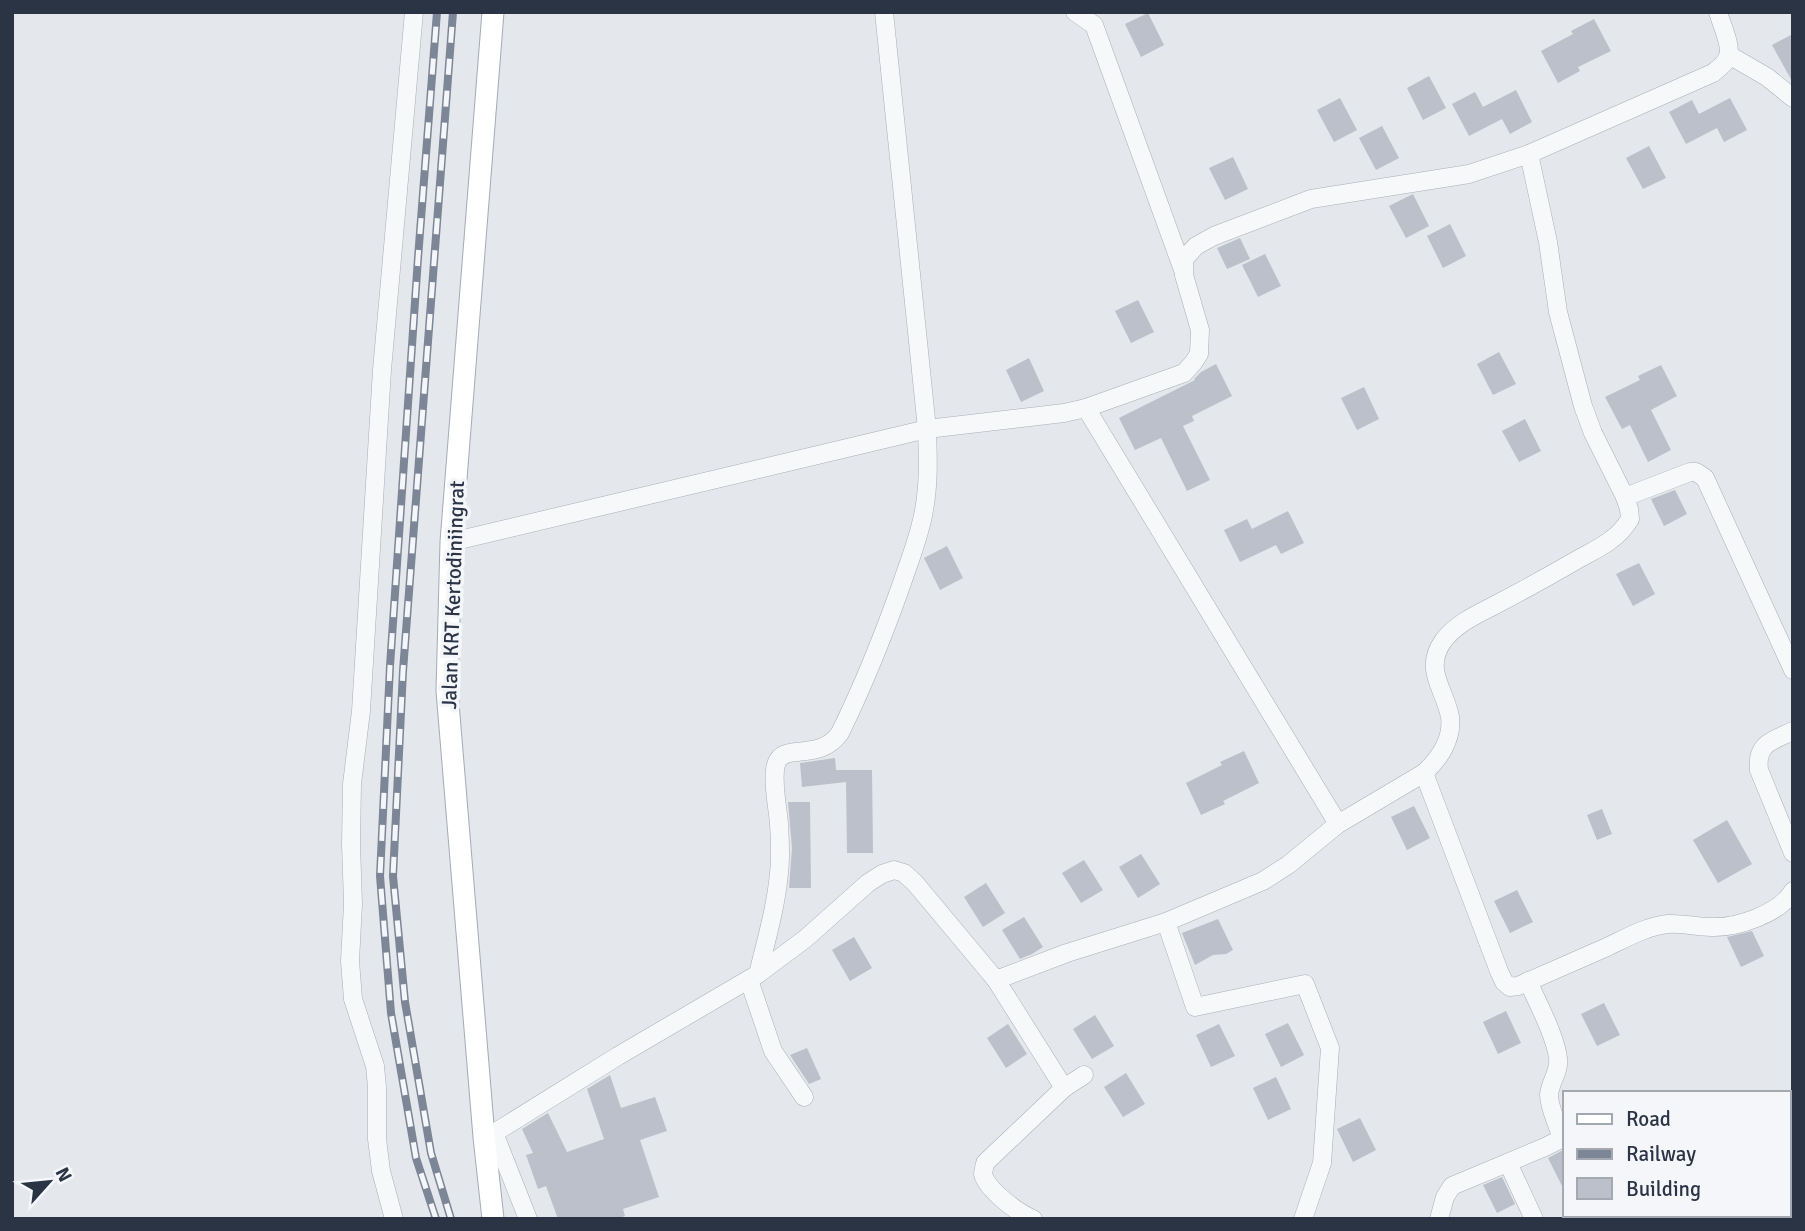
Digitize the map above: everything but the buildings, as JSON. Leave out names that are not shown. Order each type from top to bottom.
[{"type":"main road","name":"Jalan KRT Kertodiniingrat","points":[[493,12],[451,542],[447,691],[489,1135],[493,1219]]},
{"type":"street","points":[[394,1219],[381,1171],[374,1066],[353,999],[350,961],[353,904],[351,832],[352,784],[360,711],[382,370],[414,12]]},
{"type":"street","points":[[804,1097],[773,1051],[754,977],[775,904],[780,871],[775,774],[778,761],[784,754],[823,748],[840,733],[890,618],[924,514],[928,478],[927,429],[884,12]]},
{"type":"street","points":[[451,542],[927,429],[1086,408],[1184,373],[1199,354],[1200,330],[1184,275],[1094,25],[1075,12]]},
{"type":"street","points":[[1184,275],[1184,259],[1196,246],[1214,236],[1311,199],[1469,174],[1529,154],[1713,73],[1729,55],[1729,46],[1718,12]]},
{"type":"street","points":[[1729,55],[1767,77],[1793,98]]},
{"type":"street","points":[[996,980],[1067,953],[1166,922],[1263,881],[1288,865],[1338,824],[1424,773],[1436,762],[1450,731],[1450,717],[1434,664],[1444,640],[1467,619],[1612,539],[1630,519],[1625,497],[1583,406],[1558,312],[1548,242],[1529,154]]},
{"type":"street","points":[[1086,408],[1338,824]]},
{"type":"street","points":[[1625,497],[1690,472],[1696,472],[1705,478],[1793,670]]},
{"type":"street","points":[[1793,731],[1763,747],[1758,758],[1759,770],[1793,853]]},
{"type":"street","points":[[1424,773],[1504,982],[1510,987],[1528,982],[1656,927],[1668,924],[1729,926],[1751,920],[1781,904],[1793,891]]},
{"type":"street","points":[[528,1219],[489,1135],[754,977],[805,939],[868,883],[894,870],[904,873],[915,883],[996,980],[1064,1088]]},
{"type":"street","points":[[1166,922],[1195,1007],[1305,984],[1330,1048],[1322,1163],[1303,1219]]},
{"type":"street","points":[[1439,1219],[1445,1198],[1452,1186],[1555,1142],[1561,1137],[1549,1098],[1559,1063],[1557,1049],[1528,982]]},
{"type":"street","points":[[1033,1219],[1007,1203],[990,1186],[983,1174],[985,1163],[1064,1088],[1084,1075]]},
{"type":"street","points":[[1508,1163],[1534,1219]]},
{"type":"railway","points":[[436,1219],[416,1158],[391,1013],[380,876],[390,666],[437,12]]},
{"type":"railway","points":[[451,1219],[431,1153],[405,1002],[393,876],[403,671],[453,12]]}]
